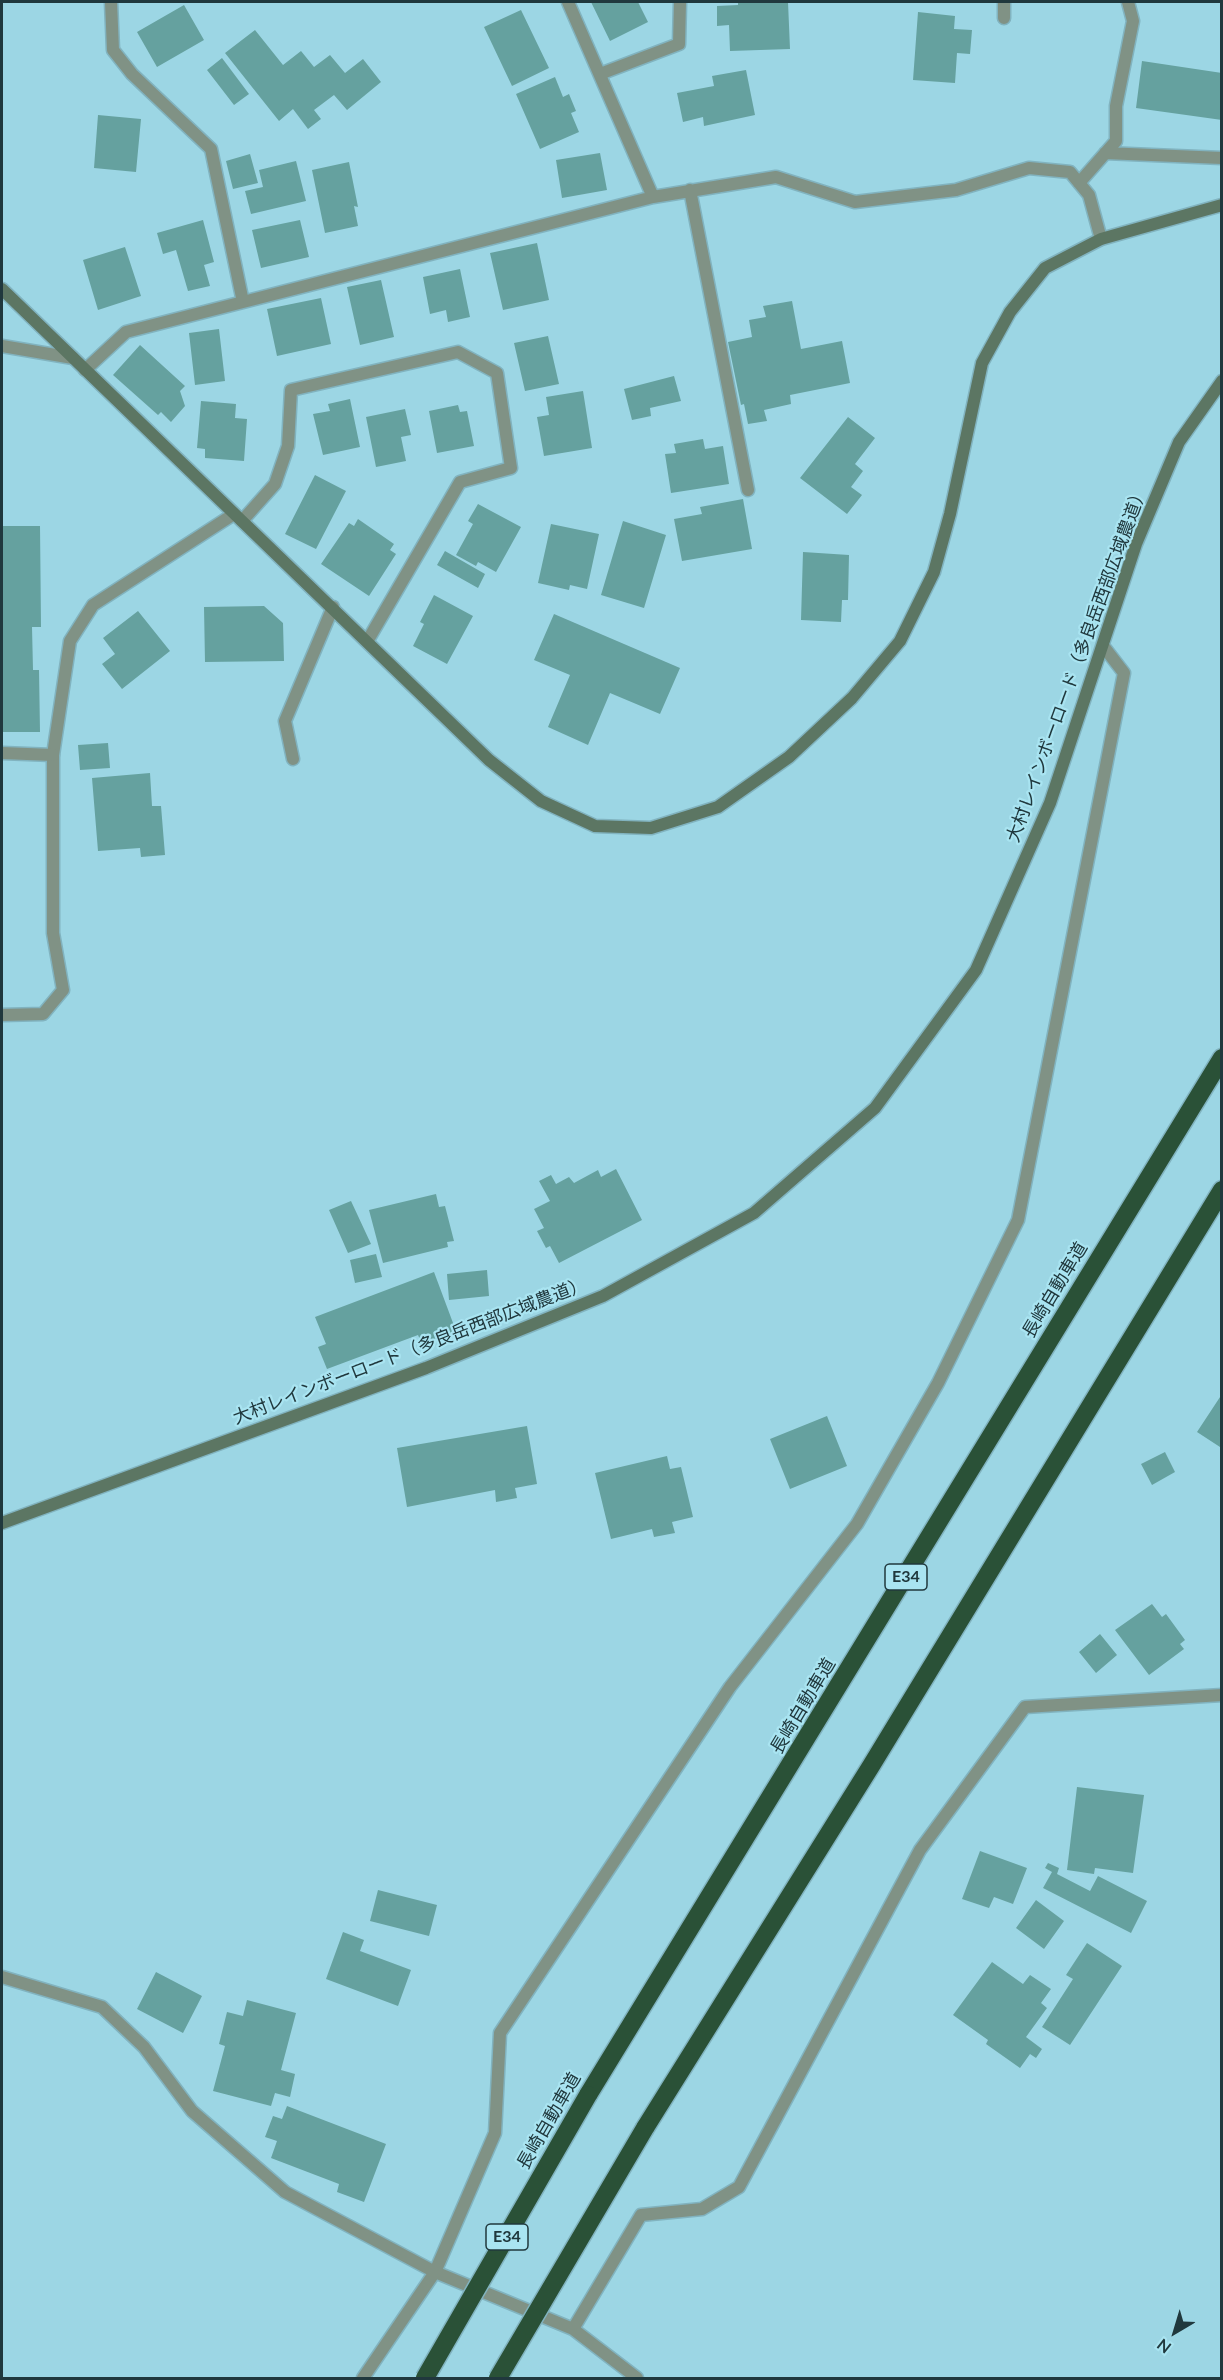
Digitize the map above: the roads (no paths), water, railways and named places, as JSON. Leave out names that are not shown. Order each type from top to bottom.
[{"type":"highway","name":"長崎自動車道","points":[[425,2379],[588,2095],[1221,1058]]},
{"type":"highway","points":[[498,2379],[645,2128],[883,1746],[1221,1190]]},
{"type":"street","points":[[111,2],[113,50],[132,74],[211,149],[243,302]]},
{"type":"street","points":[[568,2],[653,197]]},
{"type":"street","points":[[600,74],[679,44],[680,2]]},
{"type":"street","points":[[1004,2],[1004,18]]},
{"type":"street","points":[[1079,183],[1116,141],[1116,106],[1132,21],[1128,2]]},
{"type":"street","points":[[1105,153],[1221,158]]},
{"type":"street","points":[[85,370],[126,332],[653,197],[776,177],[855,202],[956,190],[1029,168],[1070,172],[1089,195],[1101,239]]},
{"type":"street","points":[[690,190],[748,490]]},
{"type":"street","points":[[2,289],[238,518],[368,640],[489,760],[541,801],[595,826],[651,828],[718,807],[789,757],[852,698],[900,641],[934,572],[950,514],[982,363],[1010,312],[1045,268],[1101,239],[1221,205]]},
{"type":"street","points":[[2,346],[73,358]]},
{"type":"street","points":[[2,1016],[43,1014],[63,990],[53,933],[53,755],[70,641],[93,605],[238,518],[275,484],[288,446],[291,390],[458,352],[497,373],[511,468],[460,482],[368,640]]},
{"type":"street","name":"大村レインボーロード（多良岳西部広域農道）","points":[[2,1523],[426,1368],[603,1296],[754,1213],[875,1108],[976,970],[1050,804],[1104,647],[1136,544],[1179,442],[1221,381]]},
{"type":"street","points":[[293,759],[285,721],[333,607]]},
{"type":"street","points":[[363,2379],[435,2272],[495,2133],[500,2033],[730,1687],[857,1524],[938,1383],[1018,1220],[1124,673],[1104,647]]},
{"type":"street","points":[[2,753],[53,755]]},
{"type":"street","points":[[573,2329],[641,2215],[702,2209],[739,2187],[920,1850],[1025,1707],[1221,1695]]},
{"type":"street","points":[[2,1977],[102,2007],[144,2047],[192,2111],[285,2192],[435,2272],[573,2329],[637,2379]]}]
